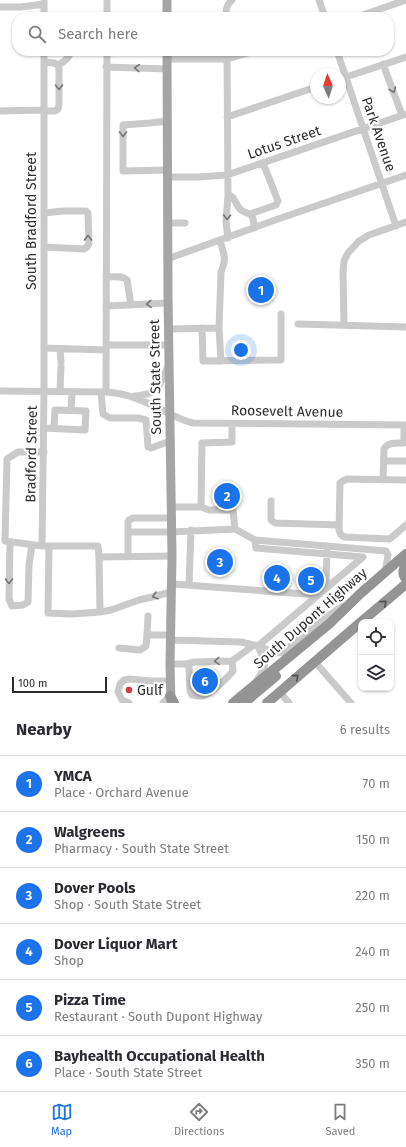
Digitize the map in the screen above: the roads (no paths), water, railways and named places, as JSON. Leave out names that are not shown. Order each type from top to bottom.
[{"type":"highway","name":"South Dupont Highway","points":[[233,703],[329,624],[361,593],[406,554]]},
{"type":"highway","points":[[406,564],[403,572],[406,579]]},
{"type":"highway","points":[[365,619],[406,584]]},
{"type":"highway","points":[[244,703],[274,677],[329,624]]},
{"type":"highway","points":[[267,703],[358,625]]},
{"type":"highway","points":[[227,703],[253,685]]},
{"type":"main road","points":[[167,0],[167,12]]},
{"type":"main road","name":"South State Street","points":[[167,56],[167,260],[172,556],[169,701]]},
{"type":"street","points":[[107,0],[107,12]]},
{"type":"street","points":[[226,12],[228,3],[232,0]]},
{"type":"street","points":[[319,0],[323,12]]},
{"type":"street","points":[[371,12],[406,0]]},
{"type":"street","points":[[0,7],[21,7],[44,2]]},
{"type":"street","name":"South Bradford Street","points":[[44,56],[44,391]]},
{"type":"street","points":[[58,65],[69,56]]},
{"type":"street","points":[[107,56],[106,347],[103,414],[110,418],[138,418],[146,420],[148,447],[151,448],[170,440]]},
{"type":"street","points":[[182,56],[227,59],[238,56]]},
{"type":"street","name":"Park Avenue","points":[[338,56],[341,68]]},
{"type":"street","points":[[346,77],[406,57]]},
{"type":"street","points":[[227,59],[228,195],[226,222],[228,238]]},
{"type":"street","points":[[44,62],[58,65]]},
{"type":"street","points":[[384,64],[404,115]]},
{"type":"street","points":[[0,111],[54,111],[58,109],[58,65]]},
{"type":"street","points":[[106,67],[167,69]]},
{"type":"street","name":"Park Avenue","points":[[346,86],[363,128],[396,226]]},
{"type":"street","points":[[227,117],[310,89]]},
{"type":"street","name":"Lotus Street","points":[[167,121],[150,124],[123,125],[123,171],[167,173],[198,177],[227,175],[404,115]]},
{"type":"street","points":[[228,195],[233,197],[238,208],[242,212],[250,214],[276,205],[278,201],[263,163]]},
{"type":"street","points":[[167,260],[278,219],[406,175]]},
{"type":"street","points":[[44,213],[86,211],[88,213],[89,244],[84,249],[44,247]]},
{"type":"street","points":[[250,214],[254,228]]},
{"type":"street","points":[[344,326],[343,272],[344,261],[348,253],[359,241],[406,222]]},
{"type":"street","points":[[167,223],[185,223]]},
{"type":"street","points":[[220,241],[225,258],[222,272],[219,328],[221,360]]},
{"type":"street","points":[[106,277],[121,277],[127,280],[131,305]]},
{"type":"street","points":[[106,306],[168,303]]},
{"type":"street","points":[[202,328],[203,361],[281,360],[281,314]]},
{"type":"street","points":[[298,324],[406,327]]},
{"type":"street","points":[[168,329],[219,328]]},
{"type":"street","points":[[44,348],[169,345]]},
{"type":"street","points":[[60,348],[60,391]]},
{"type":"street","points":[[0,391],[104,392],[144,396],[156,391],[169,364]]},
{"type":"street","name":"Bradford Street","points":[[44,391],[43,517],[48,613],[72,614],[100,612]]},
{"type":"street","points":[[71,410],[72,392]]},
{"type":"street","name":"Roosevelt Avenue","points":[[133,396],[184,421],[193,423],[405,425]]},
{"type":"street","points":[[44,428],[85,430],[86,411],[55,410],[54,428]]},
{"type":"street","points":[[201,507],[202,443],[232,442],[232,424]]},
{"type":"street","points":[[383,480],[384,449],[386,445],[392,443],[405,443],[405,425]]},
{"type":"street","points":[[32,545],[28,565],[28,602],[23,605],[12,606],[9,599],[7,459],[18,452],[44,452]]},
{"type":"street","points":[[384,461],[406,461]]},
{"type":"street","points":[[406,480],[347,479],[340,483],[339,530],[341,535],[345,537],[388,539],[406,525]]},
{"type":"street","points":[[271,501],[271,520],[276,523],[339,525]]},
{"type":"street","points":[[171,507],[201,507],[209,510],[233,510],[235,529]]},
{"type":"street","points":[[128,557],[129,520],[133,518],[171,518]]},
{"type":"street","points":[[128,532],[171,532],[235,529],[254,540],[376,549],[386,551],[388,553],[385,573]]},
{"type":"street","points":[[189,585],[191,530]]},
{"type":"street","points":[[376,539],[376,549]]},
{"type":"street","points":[[170,664],[232,661],[256,646],[363,557],[256,548],[254,540]]},
{"type":"street","points":[[8,542],[45,546],[98,546],[100,612],[111,610],[139,600],[152,598],[171,588],[189,585],[318,595]]},
{"type":"street","points":[[326,588],[327,545]]},
{"type":"street","points":[[99,557],[172,556]]},
{"type":"street","points":[[147,635],[171,638],[241,642],[276,653],[283,652],[318,623],[361,593]]},
{"type":"street","points":[[119,648],[140,650],[146,646],[148,616]]},
{"type":"street","points":[[253,685],[263,672],[265,665],[265,661],[256,646]]},
{"type":"street","points":[[186,664],[189,667],[190,690],[192,695],[198,696],[207,695],[228,678],[233,671],[232,661]]},
{"type":"street","points":[[315,662],[351,703]]},
{"type":"street","points":[[129,703],[122,700],[118,692],[120,684],[124,680],[170,681]]},
{"type":"street","points":[[280,692],[289,703]]},
{"type":"place","name":"YMCA","points":[[261,290]]},
{"type":"place","name":"Walgreens","points":[[227,496]]},
{"type":"place","name":"Dover Pools","points":[[220,562]]},
{"type":"place","name":"Dover Liquor Mart","points":[[277,578]]},
{"type":"place","name":"Pizza Time","points":[[311,580]]},
{"type":"place","name":"Bayhealth Occupational Health","points":[[205,681]]},
{"type":"place","name":"Gulf","points":[[129,690]]}]
